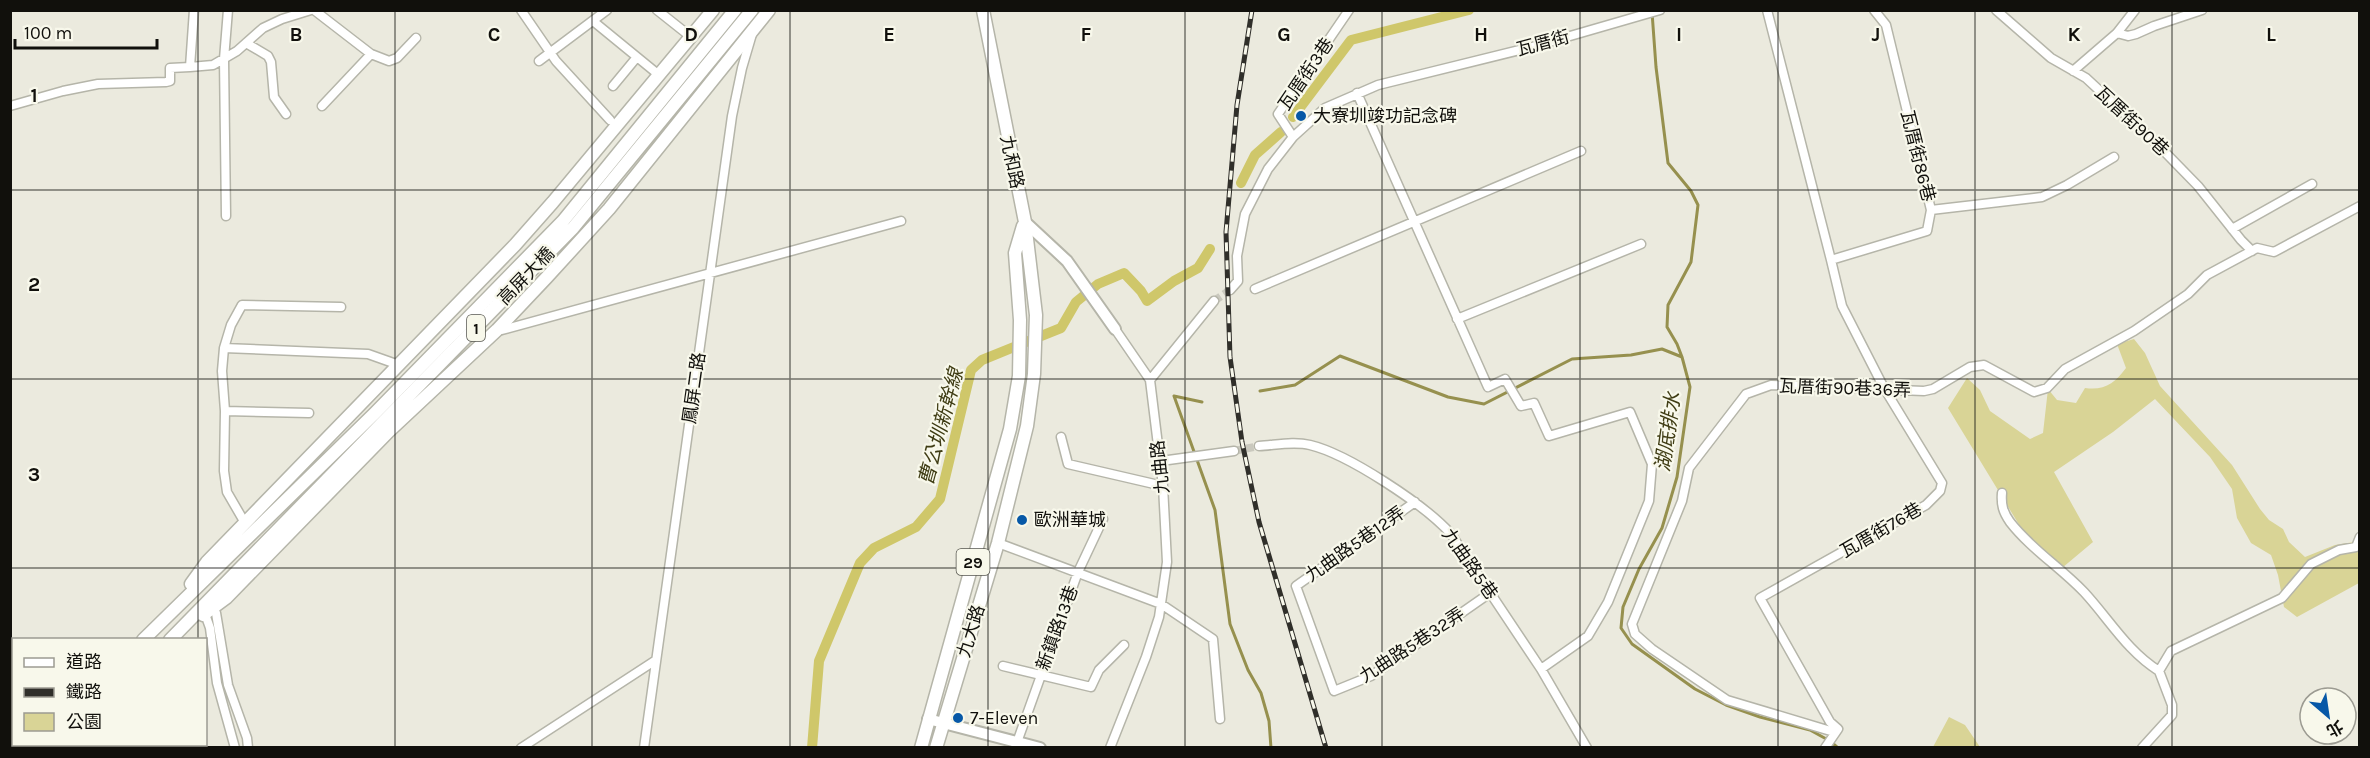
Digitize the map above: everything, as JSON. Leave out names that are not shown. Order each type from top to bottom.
[{"type":"main road","name":"1","points":[[399,365],[545,211],[713,10]]},
{"type":"main road","name":"高屏大橋","points":[[144,638],[375,413],[563,221],[735,10]]},
{"type":"main road","name":"高屏大橋","points":[[171,638],[573,228],[752,10]]},
{"type":"main road","name":"鳳屏二路","points":[[388,431],[497,330],[609,209],[769,10]]},
{"type":"main road","name":"九和路","points":[[983,10],[1025,222],[1036,315],[1034,374]]},
{"type":"main road","name":"九大路","points":[[921,747],[1011,429],[1019,376],[1020,321],[1014,253],[1025,222]]},
{"type":"main road","name":"高屏大橋","points":[[169,614],[207,562],[399,365]]},
{"type":"main road","name":"九大路","points":[[936,747],[998,543],[1027,426],[1034,374]]},
{"type":"main road","name":"高屏大橋","points":[[182,628],[210,613],[226,598],[388,431]]},
{"type":"street","points":[[190,67],[194,10]]},
{"type":"street","points":[[226,216],[224,59],[228,10]]},
{"type":"street","points":[[10,106],[98,84],[170,81],[170,69],[213,65],[246,43],[263,28],[282,19],[313,10],[371,54],[389,61],[394,60],[416,38]]},
{"type":"street","points":[[521,10],[550,54],[610,120]]},
{"type":"street","points":[[539,62],[607,10]]},
{"type":"street","points":[[657,10],[691,37]]},
{"type":"street","name":"瓦厝街3巷","points":[[1293,138],[1278,114],[1349,10]]},
{"type":"street","name":"瓦厝街","points":[[1230,290],[1238,281],[1237,256],[1245,214],[1268,169],[1293,138],[1325,108],[1378,85],[1532,47],[1660,10]]},
{"type":"street","points":[[1767,10],[1831,260]]},
{"type":"street","name":"瓦厝街86巷","points":[[1831,260],[1927,231],[1932,210],[1886,25],[1874,10]]},
{"type":"street","name":"瓦厝街90巷","points":[[1996,10],[2051,57],[2086,78],[2156,143],[2198,186],[2252,251]]},
{"type":"street","points":[[2073,71],[2117,33],[2135,10]]},
{"type":"street","points":[[2117,33],[2128,36],[2136,34],[2147,28],[2202,10]]},
{"type":"street","points":[[593,21],[659,75]]},
{"type":"street","name":"鳳屏二路","points":[[644,747],[732,116],[742,68],[754,30]]},
{"type":"street","points":[[246,43],[268,56],[271,62],[274,97],[286,114]]},
{"type":"street","points":[[322,106],[371,54]]},
{"type":"street","points":[[613,86],[637,57]]},
{"type":"street","points":[[1357,93],[1488,387],[1505,380],[1521,406],[1534,403],[1549,436],[1630,412],[1652,464],[1649,501],[1608,602],[1588,636],[1542,669]]},
{"type":"street","points":[[1255,289],[1581,151]]},
{"type":"street","points":[[1932,210],[2042,197],[2114,157]]},
{"type":"street","points":[[2232,229],[2312,184]]},
{"type":"street","points":[[2252,251],[2261,248],[2274,252],[2360,206]]},
{"type":"street","points":[[497,330],[901,221]]},
{"type":"street","name":"九曲路","points":[[1025,222],[1067,261],[1083,281],[1150,380],[1161,461],[1167,562],[1161,604],[1146,657],[1110,747]]},
{"type":"street","points":[[1458,319],[1641,244]]},
{"type":"street","name":"瓦厝街90巷36弄","points":[[1834,732],[1727,700],[1652,649],[1635,634],[1632,624],[1682,501],[1689,468],[1746,394],[1771,385],[1924,391],[1933,389],[1970,367],[1984,365],[2034,392],[2047,388],[2065,369],[2134,331],[2188,294],[2207,276],[2252,251]]},
{"type":"street","name":"瓦厝街76巷","points":[[1831,260],[1842,306],[1884,388],[1942,483],[1940,491],[1926,505],[1760,598],[1830,722],[1838,729],[1834,732]]},
{"type":"street","points":[[1150,380],[1214,302]]},
{"type":"street","points":[[245,524],[227,492],[224,471],[225,411],[222,371],[224,348],[231,325],[242,304],[341,307]]},
{"type":"street","points":[[224,348],[368,354],[399,365]]},
{"type":"street","points":[[225,411],[309,413]]},
{"type":"street","points":[[1061,436],[1068,464],[1163,486]]},
{"type":"street","name":"九曲路5巷","points":[[1259,446],[1311,445],[1351,462],[1415,502],[1438,520],[1450,534],[1542,669],[1587,747]]},
{"type":"street","points":[[1161,461],[1234,451]]},
{"type":"street","points":[[2002,493],[2001,507],[2010,522],[2028,543],[2085,593],[2130,649],[2159,671],[2172,705],[2172,715],[2142,747]]},
{"type":"street","name":"九曲路5巷12弄","points":[[1296,586],[1415,502]]},
{"type":"street","name":"新鎮路13巷","points":[[1016,744],[1078,572],[1103,519]]},
{"type":"street","points":[[2159,671],[2171,651],[2282,598],[2311,564],[2338,550],[2356,547],[2360,537]]},
{"type":"street","points":[[998,543],[1161,604],[1213,639],[1220,719]]},
{"type":"street","name":"九曲路5巷32弄","points":[[1296,586],[1334,691],[1371,676],[1490,593]]},
{"type":"street","points":[[210,613],[217,683],[235,747]]},
{"type":"street","points":[[210,613],[228,685],[247,738],[248,747]]},
{"type":"street","points":[[1004,666],[1091,687],[1099,670],[1124,645]]},
{"type":"street","points":[[521,747],[656,660]]},
{"type":"street","points":[[928,719],[1016,744],[1040,747]]},
{"type":"street","points":[[1825,747],[1834,732]]},
{"type":"green space","points":[[2134,339],[2145,353],[2160,386],[2232,465],[2260,509],[2269,520],[2283,529],[2289,542],[2305,557],[2335,545],[2354,542],[2359,545],[2359,583],[2297,617],[2284,607],[2278,575],[2271,555],[2251,543],[2237,518],[2232,489],[2210,457],[2155,399],[2113,432],[2054,472],[2093,542],[2062,568],[2032,546],[1948,408],[1967,378],[1980,390],[1990,411],[2030,439],[2043,433],[2048,389],[2057,400],[2076,403],[2085,388],[2092,389],[2108,385],[2126,368],[2117,344]]},
{"type":"green space","points":[[1949,717],[1965,725],[1980,747],[1933,747]]},
{"type":"waterway","name":"曹公圳新幹線","points":[[1293,117],[1351,40],[1469,10]]},
{"type":"waterway","points":[[1652,12],[1656,67],[1668,163],[1691,191],[1698,205],[1691,262],[1668,305],[1667,327],[1682,357]]},
{"type":"waterway","name":"曹公圳新幹線","points":[[1241,183],[1255,155],[1281,132]]},
{"type":"waterway","name":"曹公圳新幹線","points":[[812,748],[819,661],[860,563],[874,548],[916,527],[940,499],[971,370],[982,360],[1061,328],[1076,302],[1098,284],[1124,273],[1147,301],[1174,281],[1198,268],[1210,249]]},
{"type":"waterway","name":"湖底排水","points":[[1260,391],[1295,385],[1340,356],[1448,397],[1484,404],[1572,359],[1631,355],[1662,349],[1682,357],[1690,387],[1677,477],[1662,528],[1639,569],[1623,607],[1621,628],[1632,644],[1695,689],[1726,705],[1760,717],[1810,730],[1838,748]]},
{"type":"waterway","points":[[1174,396],[1215,510],[1230,624],[1248,670],[1261,693],[1269,721],[1271,748]]},
{"type":"waterway","name":"湖底排水","points":[[1174,396],[1202,402]]},
{"type":"tunnel","points":[[1214,301],[1230,290]]},
{"type":"tunnel","points":[[1234,451],[1259,446]]},
{"type":"railway","points":[[1252,10],[1237,105],[1226,232],[1230,357],[1242,442],[1259,522],[1326,748]]},
{"type":"place","name":"大寮圳竣功記念碑","points":[[1301,116]]},
{"type":"place","name":"歐洲華城","points":[[1022,520]]},
{"type":"place","name":"7-Eleven","points":[[958,718]]}]
